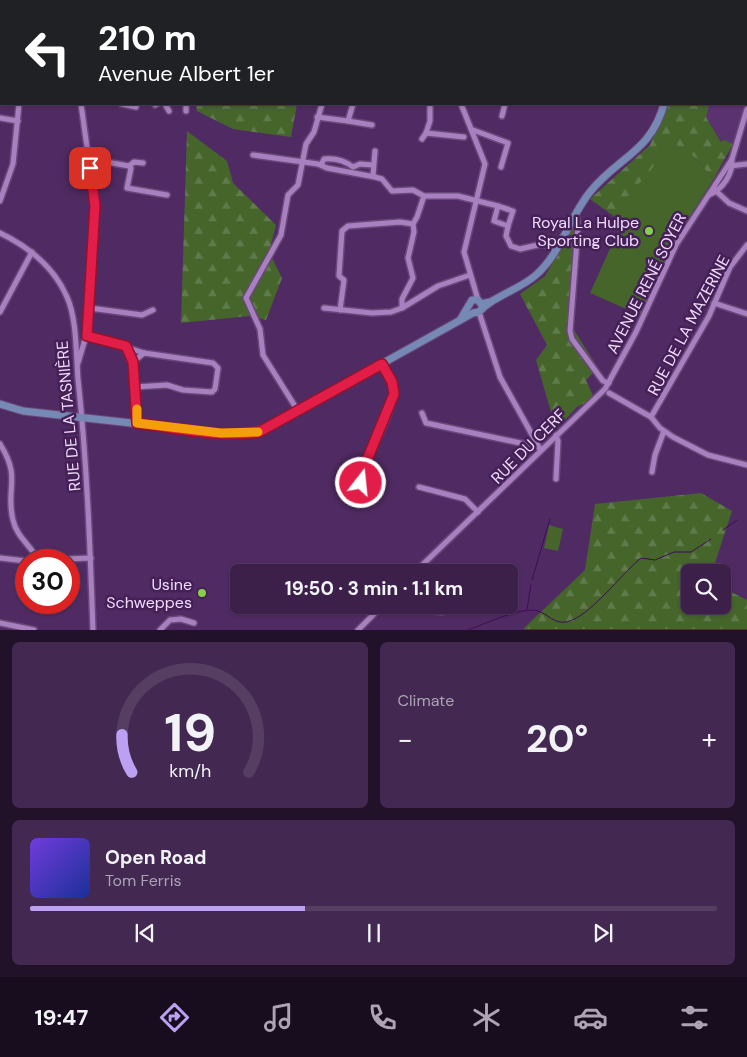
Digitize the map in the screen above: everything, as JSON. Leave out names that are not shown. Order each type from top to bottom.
[{"type":"main road","points":[[0,404],[24,411],[82,418],[246,434],[259,432],[460,320],[476,307],[495,301],[537,274],[556,250],[576,214],[599,182],[642,146],[656,126],[663,105]]},
{"type":"street","points":[[0,201],[13,164],[19,105]]},
{"type":"street","points":[[78,364],[87,336],[90,308],[95,205],[81,105]]},
{"type":"street","points":[[165,105],[168,111]]},
{"type":"street","points":[[186,105],[186,111]]},
{"type":"street","points":[[298,411],[264,355],[260,329],[246,298],[279,241],[288,195],[298,185],[306,144],[314,132],[322,105]]},
{"type":"street","points":[[348,121],[353,105]]},
{"type":"street","points":[[422,139],[430,121],[430,105]]},
{"type":"street","points":[[461,105],[485,164],[464,245],[465,259],[475,290],[476,307],[500,377],[540,448]]},
{"type":"street","points":[[502,116],[505,105]]},
{"type":"street","points":[[747,108],[730,166],[747,164]]},
{"type":"street","points":[[317,117],[372,125]]},
{"type":"street","points":[[0,118],[18,121]]},
{"type":"street","points":[[473,130],[508,143],[501,168]]},
{"type":"street","points":[[426,133],[464,137]]},
{"type":"street","points":[[374,176],[375,151]]},
{"type":"street","points":[[254,155],[353,169],[382,179],[392,191],[413,190],[424,196],[458,196],[498,206],[513,211],[508,226],[508,241],[514,248],[542,244],[556,250]]},
{"type":"street","points":[[321,165],[324,159],[329,158],[345,161],[353,169]]},
{"type":"street","points":[[90,159],[129,166],[134,162],[142,163]]},
{"type":"street","points":[[353,169],[360,164],[373,165]]},
{"type":"street","points":[[129,166],[131,168],[127,188],[167,195]]},
{"type":"street","name":"AVENUE RENÉ SOYER","points":[[605,392],[636,332],[676,244],[709,196],[726,179],[730,166]]},
{"type":"street","points":[[714,190],[730,203],[747,212]]},
{"type":"street","points":[[402,308],[402,299],[413,278],[408,258],[414,232],[413,224],[424,196]]},
{"type":"street","points":[[498,206],[494,221],[508,226]]},
{"type":"street","points":[[576,214],[578,227],[570,335],[603,381],[609,383]]},
{"type":"street","points":[[340,310],[344,280],[339,276],[342,231],[348,226],[400,222],[413,224]]},
{"type":"street","name":"RUE DE LA TASNIÈRE","points":[[0,233],[32,252],[54,276],[70,302],[78,364],[82,418],[91,558],[93,630]]},
{"type":"street","name":"RUE DE LA MAZERINE","points":[[651,417],[709,316],[730,267],[747,246]]},
{"type":"street","points":[[0,312],[32,252]]},
{"type":"street","points":[[324,308],[385,313],[402,308],[438,286],[470,275]]},
{"type":"street","points":[[714,303],[747,314]]},
{"type":"street","points":[[90,308],[142,315],[153,310]]},
{"type":"street","points":[[87,336],[126,346],[144,353],[214,363],[218,368],[215,388],[210,393],[183,390],[167,385],[135,387]]},
{"type":"street","points":[[126,346],[133,362],[137,423]]},
{"type":"street","points":[[133,362],[144,353]]},
{"type":"street","points":[[362,472],[394,394],[392,382],[382,364]]},
{"type":"street","points":[[605,392],[651,417],[664,431],[708,455],[747,465]]},
{"type":"street","name":"RUE DU CERF","points":[[424,564],[540,448],[595,398],[605,392]]},
{"type":"street","name":"RUE DU CERF","points":[[422,413],[426,423],[540,448]]},
{"type":"street","points":[[652,472],[655,455],[664,431]]},
{"type":"street","points":[[556,435],[558,441],[556,479]]},
{"type":"street","points":[[0,445],[13,472],[11,502],[13,522],[21,538],[30,549]]},
{"type":"street","points":[[419,487],[465,499],[478,512]]},
{"type":"street","points":[[0,558],[15,560]]},
{"type":"street","points":[[80,558],[91,558]]},
{"type":"street","points":[[358,630],[374,614]]},
{"type":"street","points":[[160,630],[170,620],[181,619],[194,623]]},
{"type":"street","points":[[0,623],[34,630]]},
{"type":"shaded area","points":[[709,105],[745,105],[733,144],[722,142],[706,117]]},
{"type":"green space","points":[[196,105],[297,105],[291,137],[233,129],[197,111]]},
{"type":"green space","points":[[668,105],[709,105],[706,117],[721,142],[724,140],[733,144],[713,180],[696,158],[627,199],[622,222],[590,199],[650,145]]},
{"type":"green space","points":[[187,131],[227,161],[233,183],[276,225],[269,252],[282,278],[266,320],[249,316],[181,323]]},
{"type":"green space","name":"Royal La Hulpe Sporting Club","points":[[674,143],[696,158],[713,180],[675,240],[640,315],[590,293],[622,222],[626,199]]},
{"type":"green space","points":[[580,215],[574,330],[598,368],[586,380],[594,398],[577,407],[556,429],[536,360],[547,345],[520,294],[545,276]]},
{"type":"green space","points":[[701,493],[732,511],[715,564],[681,564],[681,614],[731,614],[731,592],[747,600],[747,629],[523,629],[585,570],[595,504]]},
{"type":"green space","points":[[549,525],[563,529],[558,551],[544,548]]},
{"type":"waterway","points":[[532,580],[550,519]]},
{"type":"waterway","points":[[723,530],[737,520]]},
{"type":"waterway","points":[[468,630],[503,616],[531,610],[538,611],[562,622],[575,619],[595,604],[641,558],[655,560],[674,552],[691,552],[711,539]]},
{"type":"waterway","points":[[527,609],[531,585]]},
{"type":"slow traffic","points":[[137,409],[137,423],[221,433],[246,434],[258,432]]},
{"type":"place","name":"Royal La Hulpe Sporting Club","points":[[649,231]]},
{"type":"place","name":"Usine Schweppes","points":[[202,593]]},
{"type":"route","points":[[90,168],[95,205],[87,336],[126,346],[133,362],[137,423],[221,433],[246,434],[259,432],[382,364],[392,382],[394,394],[392,404],[362,472],[361,483]]}]
